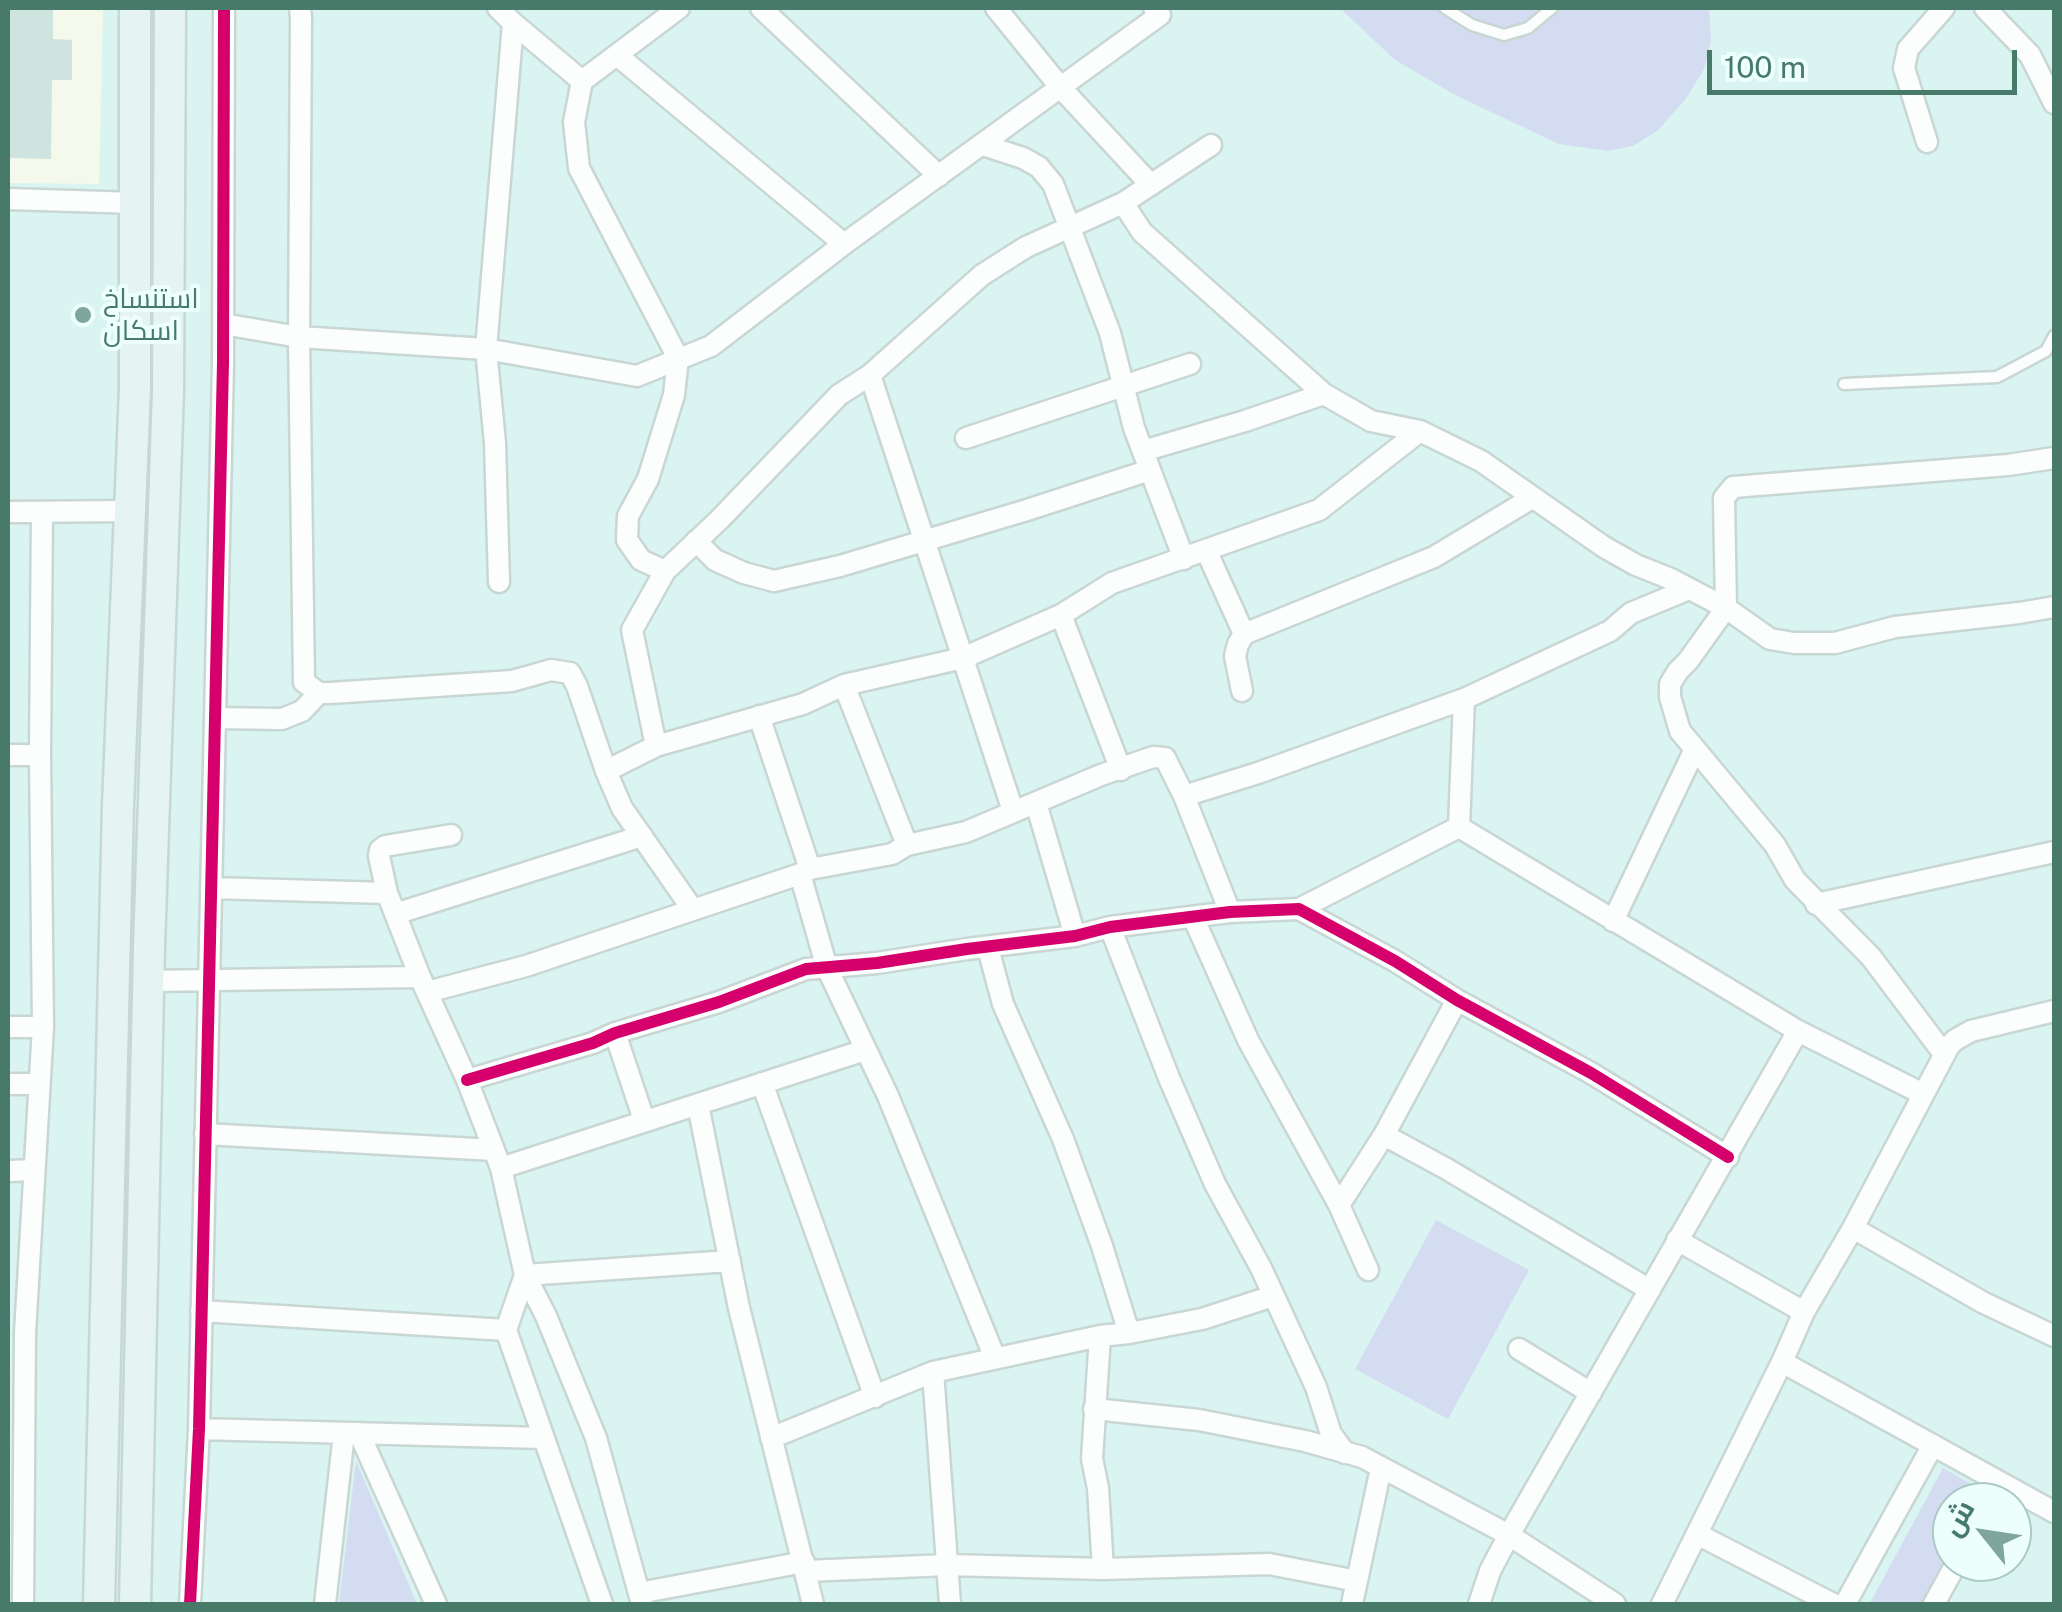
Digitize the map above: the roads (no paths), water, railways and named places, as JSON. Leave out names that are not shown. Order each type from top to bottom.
[{"type":"main road","points":[[99,1604],[117,843],[131,511],[135,8]]},
{"type":"main road","points":[[135,1604],[148,981],[167,418],[170,8]]},
{"type":"main road","points":[[133,420],[167,418]]},
{"type":"street","points":[[190,1604],[199,1429],[215,718],[223,324],[224,8]]},
{"type":"street","points":[[300,8],[298,337],[304,682],[318,692],[512,681],[551,670],[570,673],[622,808],[692,910]]},
{"type":"street","points":[[665,571],[640,560],[627,540],[628,516],[648,479],[674,395],[678,358],[579,168],[574,122],[582,82],[679,8]]},
{"type":"street","points":[[761,8],[939,176]]},
{"type":"street","points":[[996,8],[1061,88],[1150,185]]},
{"type":"street","points":[[223,324],[298,337],[486,349],[636,376],[710,346],[1160,14],[1154,8]]},
{"type":"street","points":[[1926,142],[1904,68],[1908,48],[1944,8]]},
{"type":"street","points":[[1985,8],[2030,55],[2054,104]]},
{"type":"street","points":[[506,16],[582,82]]},
{"type":"street","points":[[500,582],[495,443],[486,349],[506,16]]},
{"type":"street","points":[[618,56],[844,244]]},
{"type":"street","points":[[983,144],[1039,167],[1052,184],[1110,334],[1146,460],[1184,560]]},
{"type":"street","points":[[656,746],[632,630],[665,571],[839,395],[870,375],[982,275],[1026,247],[1123,203],[1211,145]]},
{"type":"street","points":[[8,199],[136,202]]},
{"type":"street","points":[[1123,203],[1142,232],[1324,394],[1371,420],[1420,432],[1481,462],[1604,546],[1726,608],[1770,638],[1794,644],[1835,643],[1895,627],[2054,607]]},
{"type":"street","points":[[966,438],[1190,364]]},
{"type":"street","points":[[870,375],[1012,811]]},
{"type":"street","points":[[696,541],[715,560],[744,574],[774,580],[840,566],[1027,510],[1245,421],[1324,394]]},
{"type":"street","points":[[606,771],[656,746],[803,704],[844,685],[964,658],[1061,615],[1112,583],[1320,510],[1420,432]]},
{"type":"street","points":[[1944,1054],[1872,957],[1795,880],[1775,844],[1680,731],[1670,684],[1726,608],[1724,498],[1734,488],[2008,466],[2054,458]]},
{"type":"street","points":[[1242,690],[1236,656],[1244,634],[1434,557],[1532,498]]},
{"type":"street","points":[[8,512],[131,511]]},
{"type":"street","points":[[22,1604],[16,1377],[43,1027],[42,512]]},
{"type":"street","points":[[1206,550],[1244,634]]},
{"type":"street","points":[[1184,796],[1464,700],[1610,631],[1631,613],[1689,589]]},
{"type":"street","points":[[1061,615],[1122,770]]},
{"type":"street","points":[[844,685],[907,845]]},
{"type":"street","points":[[215,718],[282,719],[302,711],[318,692]]},
{"type":"street","points":[[1459,827],[1464,700]]},
{"type":"street","points":[[758,716],[805,872],[827,968],[888,1096],[995,1358]]},
{"type":"street","points":[[1612,921],[1695,749]]},
{"type":"street","points":[[8,755],[40,755]]},
{"type":"street","points":[[148,981],[424,984],[526,966],[805,872],[892,854],[907,845],[966,832],[1154,758],[1165,758],[1184,796],[1230,912]]},
{"type":"street","points":[[1036,803],[1075,936]]},
{"type":"street","points":[[467,1080],[720,1002],[806,969],[988,948],[1230,912],[1298,909],[1459,827]]},
{"type":"street","points":[[1459,827],[1798,1032],[1923,1094]]},
{"type":"street","points":[[451,835],[380,850],[387,893],[497,1159],[525,1275],[596,1438],[640,1599],[805,1566],[1103,1568],[1269,1564],[1357,1580]]},
{"type":"street","points":[[395,914],[642,836]]},
{"type":"street","points":[[1816,904],[2054,852]]},
{"type":"street","points":[[211,888],[387,893]]},
{"type":"street","points":[[1298,909],[1591,1073],[1728,1157]]},
{"type":"street","points":[[1193,917],[1248,1040],[1339,1206],[1368,1270]]},
{"type":"street","points":[[1110,927],[1215,1184],[1261,1268],[1316,1387],[1331,1434],[1346,1452]]},
{"type":"street","points":[[988,948],[1003,1004],[1063,1139],[1129,1333]]},
{"type":"street","points":[[1339,1206],[1384,1134],[1457,1000]]},
{"type":"street","points":[[1662,1604],[1804,1312],[1853,1228],[1944,1054],[1955,1040],[1971,1031],[2054,1011]]},
{"type":"street","points":[[8,1027],[43,1027]]},
{"type":"street","points":[[1478,1604],[1509,1535],[1798,1032]]},
{"type":"street","points":[[615,1034],[644,1120]]},
{"type":"street","points":[[205,1134],[497,1159],[698,1105],[865,1050]]},
{"type":"street","points":[[762,1083],[875,1397]]},
{"type":"street","points":[[8,1084],[38,1084]]},
{"type":"street","points":[[698,1105],[730,1261],[813,1604]]},
{"type":"street","points":[[1384,1134],[1650,1290]]},
{"type":"street","points":[[8,1170],[34,1170]]},
{"type":"street","points":[[1853,1228],[1984,1304],[2054,1336]]},
{"type":"street","points":[[1677,1240],[1804,1312]]},
{"type":"street","points":[[525,1275],[730,1261]]},
{"type":"street","points":[[525,1275],[506,1330],[602,1604]]},
{"type":"street","points":[[771,1438],[933,1372],[1100,1336],[1202,1319],[1273,1296]]},
{"type":"street","points":[[201,1311],[506,1330]]},
{"type":"street","points":[[1100,1336],[1092,1459],[1098,1488],[1103,1568]]},
{"type":"street","points":[[1519,1349],[1590,1394]]},
{"type":"street","points":[[1782,1362],[2000,1482]]},
{"type":"street","points":[[933,1372],[950,1604]]},
{"type":"street","points":[[1094,1408],[1199,1420],[1362,1457],[1509,1535],[1615,1604]]},
{"type":"street","points":[[199,1429],[543,1438]]},
{"type":"street","points":[[325,1604],[352,1433]]},
{"type":"street","points":[[352,1433],[436,1604]]},
{"type":"street","points":[[1845,1604],[1933,1445]]},
{"type":"street","points":[[1352,1604],[1381,1468]]},
{"type":"street","points":[[2032,1500],[2054,1512]]},
{"type":"street","points":[[1697,1534],[1833,1604]]},
{"type":"street","points":[[1934,1604],[1946,1582]]},
{"type":"lane","points":[[1445,8],[1472,24],[1504,35],[1528,28],[1552,8]]},
{"type":"lane","points":[[1844,384],[1997,377],[2046,351],[2054,336]]},
{"type":"place","name":"استنساخ اسکان","points":[[83,315]]}]
